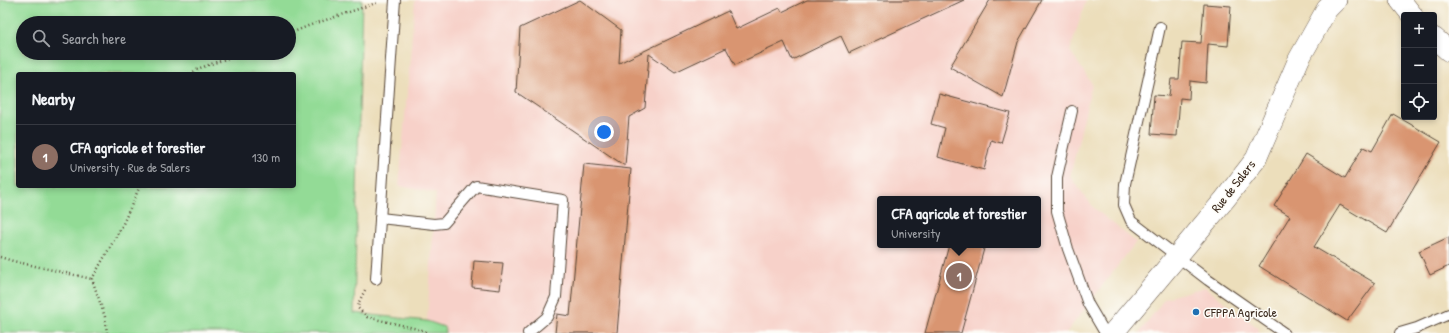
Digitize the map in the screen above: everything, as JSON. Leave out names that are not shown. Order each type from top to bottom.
[{"type":"street","name":"Rue de Salers","points":[[1113,333],[1176,255],[1225,199],[1256,159],[1299,59],[1327,9],[1336,0]]},
{"type":"street","points":[[1400,0],[1410,12]]},
{"type":"street","points":[[1437,41],[1449,51]]},
{"type":"lane","points":[[376,278],[395,0]]},
{"type":"lane","points":[[1160,27],[1125,184],[1124,205],[1131,221],[1208,280],[1284,333]]},
{"type":"lane","points":[[1072,111],[1057,177],[1057,211],[1068,249],[1088,304],[1105,333]]},
{"type":"lane","points":[[380,218],[434,224],[444,223],[476,186],[563,200],[556,297],[547,317],[528,333]]},
{"type":"lane","points":[[1400,333],[1417,328],[1449,314]]},
{"type":"path","points":[[296,31],[382,2]]},
{"type":"path","points":[[193,72],[222,60]]},
{"type":"path","points":[[107,333],[105,318],[92,280],[122,226],[139,188]]},
{"type":"path","points":[[0,257],[92,280]]},
{"type":"path","points":[[376,278],[364,292],[358,308],[367,317],[422,330],[428,333]]},
{"type":"shaded area","points":[[415,0],[1086,0],[1070,51],[1092,84],[1070,177],[1095,209],[1136,242],[1066,333],[446,333],[444,326],[427,321],[436,193],[399,186]]},
{"type":"shaded area","name":"CFPPA Agricole","points":[[1205,287],[1257,327],[1260,333],[1139,333],[1165,298]]},
{"type":"green space","points":[[0,0],[362,0],[354,313],[427,321],[444,327],[446,333],[0,333]]},
{"type":"building","points":[[580,0],[621,30],[619,63],[728,11],[736,29],[780,8],[782,12],[807,0],[964,0],[849,53],[841,36],[792,60],[784,42],[735,65],[726,48],[675,72],[649,54],[645,108],[629,117],[625,166],[516,92],[520,28]]},
{"type":"building","points":[[990,0],[1042,0],[1018,42],[1003,97],[950,67]]},
{"type":"building","points":[[1204,4],[1231,6],[1228,46],[1208,44],[1206,83],[1190,81],[1189,99],[1180,98],[1177,136],[1151,134],[1154,95],[1169,96],[1171,79],[1179,79],[1182,42],[1201,43]]},
{"type":"building","points":[[939,94],[1010,113],[1001,143],[991,140],[984,170],[938,157],[945,128],[931,124]]},
{"type":"building","points":[[1393,114],[1441,142],[1387,233],[1340,205],[1314,247],[1375,283],[1347,321],[1259,266],[1290,216],[1274,206],[1306,154],[1345,178],[1363,147],[1372,151]]},
{"type":"building","points":[[584,164],[631,169],[617,333],[555,333],[557,314],[570,316]]},
{"type":"building","points":[[1449,237],[1449,266],[1430,275],[1419,251]]},
{"type":"building","points":[[948,248],[984,248],[961,333],[925,333]]},
{"type":"building","points":[[474,261],[503,263],[500,290],[472,287]]},
{"type":"place","name":"CFA agricole et forestier","points":[[959,276]]},
{"type":"place","name":"CFPPA Agricole","points":[[1196,312]]}]
